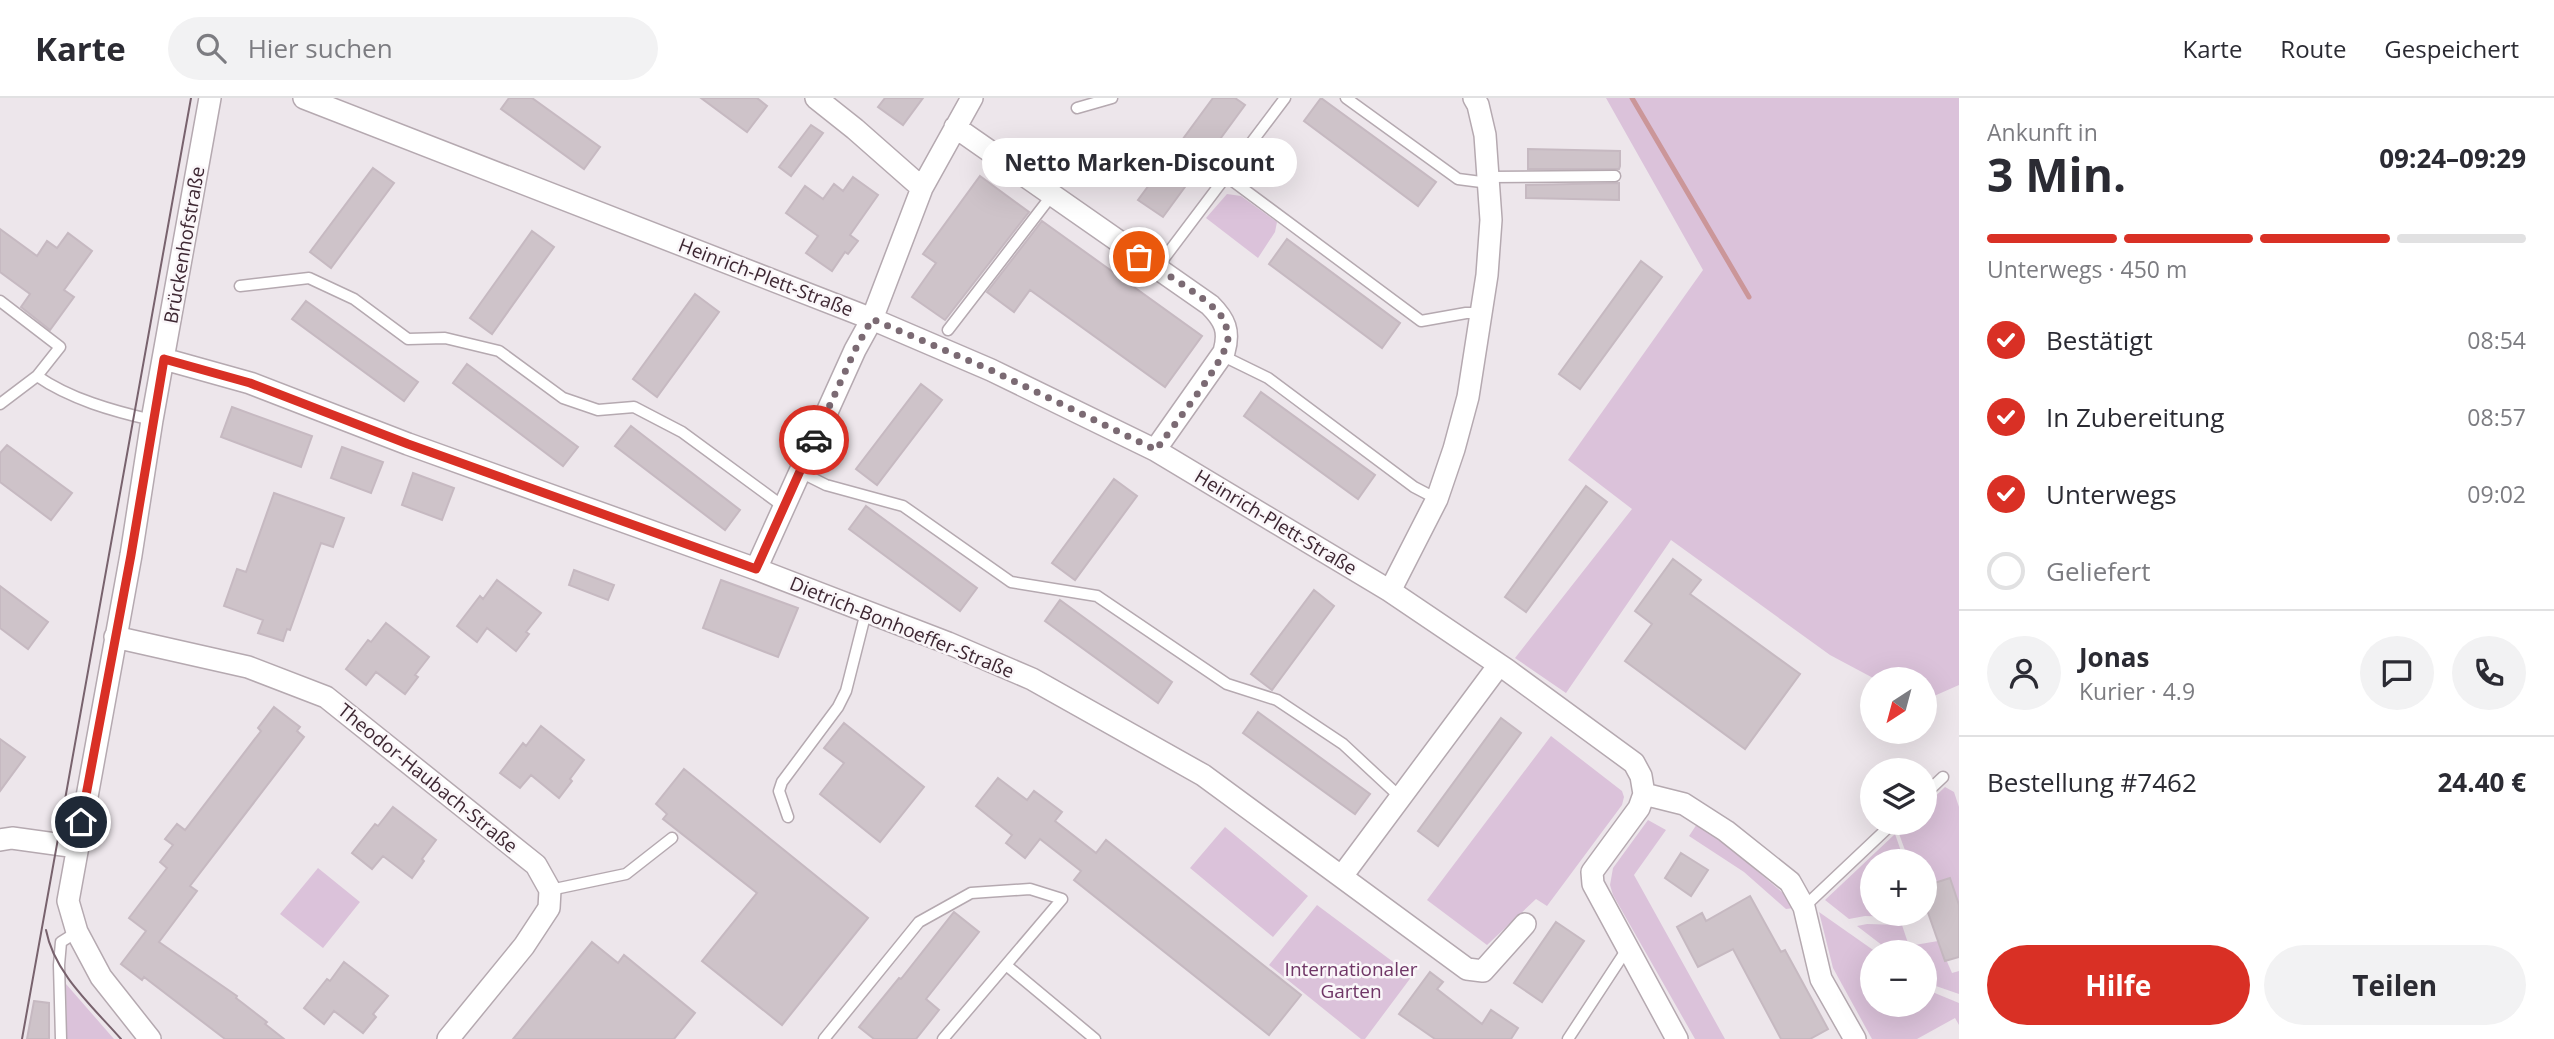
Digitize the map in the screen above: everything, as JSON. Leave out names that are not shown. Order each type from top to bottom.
[{"type":"street","name":"Brückenhofstraße","points":[[150,1039],[102,977],[76,932],[68,901],[210,98]]},
{"type":"street","name":"Heinrich-Plett-Straße","points":[[304,98],[872,319],[991,370],[1156,450],[1391,591],[1499,665],[1634,764],[1641,776],[1644,794]]},
{"type":"street","points":[[816,98],[922,188]]},
{"type":"street","points":[[756,569],[855,350],[872,319],[922,188],[972,98]]},
{"type":"street","points":[[1391,591],[1437,499],[1468,397],[1487,275],[1491,220],[1485,135],[1474,98]]},
{"type":"street","points":[[955,127],[1210,305],[1222,317],[1228,338],[1222,355],[1156,450]]},
{"type":"street","name":"Dietrich-Bonhoeffer-Straße","points":[[164,359],[250,383],[408,444],[756,569],[948,643],[1032,679],[1203,775],[1467,969],[1483,971],[1525,924]]},
{"type":"street","name":"Theodor-Haubach-Straße","points":[[115,637],[248,667],[326,696],[536,864],[550,890]]},
{"type":"street","points":[[1342,876],[1499,665]]},
{"type":"street","points":[[1677,1039],[1593,884],[1592,872],[1639,808],[1644,794],[1684,804],[1726,831],[1790,882],[1804,907],[1821,979],[1855,1039]]},
{"type":"street","points":[[0,840],[12,838],[77,847]]},
{"type":"street","points":[[448,1039],[540,925],[549,908],[550,890]]},
{"type":"lane","points":[[1077,108],[1112,98]]},
{"type":"lane","points":[[1156,269],[1285,98]]},
{"type":"lane","points":[[1346,98],[1458,179],[1615,176]]},
{"type":"lane","points":[[1226,176],[1421,321],[1480,313]]},
{"type":"lane","points":[[948,330],[1052,195]]},
{"type":"lane","points":[[240,286],[309,278],[354,299],[408,339],[444,338],[499,351],[563,398],[598,410],[634,407],[682,432],[784,507]]},
{"type":"lane","points":[[0,301],[60,347],[37,376],[0,404]]},
{"type":"lane","points":[[1222,355],[1268,378],[1414,487],[1437,499]]},
{"type":"lane","points":[[37,376],[104,408],[152,420]]},
{"type":"lane","points":[[800,472],[826,485],[903,506],[1011,582],[1097,596],[1227,684],[1277,700],[1321,729],[1343,744],[1401,797]]},
{"type":"lane","points":[[788,817],[779,791],[782,782],[838,708],[846,691],[866,612]]},
{"type":"lane","points":[[1937,783],[1943,777]]},
{"type":"lane","points":[[1804,907],[1880,835]]},
{"type":"lane","points":[[550,890],[626,874],[672,838]]},
{"type":"lane","points":[[824,1039],[919,922],[971,893],[1030,889],[1062,899],[943,1039]]},
{"type":"lane","points":[[61,1039],[61,942],[76,932]]},
{"type":"lane","points":[[1568,1039],[1627,950]]},
{"type":"lane","points":[[1006,965],[1095,1039]]},
{"type":"green space","points":[[1606,98],[1959,98],[1959,685],[1937,695],[1937,667],[1860,667],[1860,671],[1830,655],[1671,540],[1566,693],[1515,658],[1632,509],[1568,460],[1703,270]]},
{"type":"green space","points":[[1227,194],[1241,196],[1277,222],[1275,232],[1258,258],[1206,218]]},
{"type":"green space","points":[[1551,736],[1622,791],[1622,805],[1547,906],[1536,899],[1487,945],[1427,900]]},
{"type":"green space","points":[[1945,787],[1954,792],[1959,807],[1959,905],[1950,878],[1937,882],[1937,849],[1905,849],[1899,835],[1937,835],[1937,795]]},
{"type":"green space","points":[[1648,820],[1666,830],[1634,875],[1725,1039],[1695,1039],[1613,895],[1610,885],[1613,868]]},
{"type":"green space","points":[[1699,821],[1791,900],[1794,908],[1786,909],[1744,872],[1689,836]]},
{"type":"green space","points":[[1225,827],[1308,896],[1273,937],[1190,868]]},
{"type":"green space","points":[[1894,835],[1900,849],[1879,849]]},
{"type":"green space","points":[[1860,867],[1860,917],[1849,919],[1825,900]]},
{"type":"green space","points":[[318,868],[360,902],[323,948],[280,914]]},
{"type":"green space","name":"Internationaler Garten","points":[[1317,905],[1412,976],[1365,1039],[1361,1039],[1269,965]]},
{"type":"green space","points":[[1819,912],[1860,941],[1860,1017],[1937,1017],[1937,994],[1959,1003],[1959,1025],[1955,1018],[1917,1039],[1872,1039],[1833,968]]},
{"type":"green space","points":[[1857,926],[1902,926],[1907,940],[1875,940]]},
{"type":"green space","points":[[1937,941],[1952,973],[1959,971],[1959,994],[1937,986]]},
{"type":"green space","points":[[66,984],[114,1039],[67,1039]]},
{"type":"building","points":[[509,98],[532,98],[600,147],[584,169],[501,109]]},
{"type":"building","points":[[701,98],[757,98],[767,106],[747,132]]},
{"type":"building","points":[[885,98],[923,98],[903,125],[878,107]]},
{"type":"building","points":[[1213,98],[1235,98],[1245,105],[1163,217],[1138,200]]},
{"type":"building","points":[[1321,98],[1436,182],[1418,206],[1304,121]]},
{"type":"building","points":[[811,125],[823,133],[791,176],[779,167]]},
{"type":"building","points":[[1528,149],[1620,151],[1620,166],[1619,169],[1528,169]]},
{"type":"building","points":[[373,168],[394,183],[331,268],[310,252]]},
{"type":"building","points":[[980,176],[1029,212],[945,320],[912,297],[936,263],[923,254]]},
{"type":"building","points":[[853,177],[878,195],[850,235],[858,241],[848,254],[845,252],[832,271],[806,253],[818,236],[786,213],[805,186],[823,199],[834,184],[843,191]]},
{"type":"building","points":[[1619,183],[1619,200],[1526,198],[1526,185]]},
{"type":"building","points":[[1042,221],[1202,336],[1165,387],[1030,290],[1014,312],[987,292]]},
{"type":"building","points":[[0,229],[37,256],[47,241],[57,248],[68,233],[92,251],[64,290],[74,297],[50,330],[21,307],[30,294],[0,272]]},
{"type":"building","points":[[532,231],[554,247],[492,334],[470,318]]},
{"type":"building","points":[[1287,239],[1400,323],[1382,348],[1269,264]]},
{"type":"building","points":[[1641,261],[1662,277],[1580,389],[1559,374]]},
{"type":"building","points":[[695,294],[719,312],[657,397],[633,379]]},
{"type":"building","points":[[306,301],[418,382],[404,401],[292,319]]},
{"type":"building","points":[[467,364],[578,447],[563,466],[453,383]]},
{"type":"building","points":[[921,384],[942,400],[877,485],[856,469]]},
{"type":"building","points":[[1261,392],[1375,475],[1358,499],[1244,416]]},
{"type":"building","points":[[232,407],[312,436],[301,467],[221,437]]},
{"type":"building","points":[[631,426],[740,510],[725,530],[615,446]]},
{"type":"building","points":[[7,445],[72,493],[51,520],[0,482],[0,453]]},
{"type":"building","points":[[342,447],[383,462],[371,493],[331,478]]},
{"type":"building","points":[[413,473],[454,488],[442,520],[402,505]]},
{"type":"building","points":[[1114,479],[1137,496],[1075,580],[1052,563]]},
{"type":"building","points":[[1586,486],[1607,502],[1526,612],[1505,597]]},
{"type":"building","points":[[274,493],[344,518],[333,547],[321,543],[290,630],[287,629],[283,641],[258,633],[263,620],[224,606],[237,569],[246,572]]},
{"type":"building","points":[[866,506],[977,588],[960,611],[849,529]]},
{"type":"building","points":[[1673,559],[1701,580],[1690,594],[1800,674],[1745,749],[1625,661],[1652,624],[1635,611]]},
{"type":"building","points":[[574,570],[614,585],[608,600],[569,585]]},
{"type":"building","points":[[497,580],[541,613],[516,651],[487,628],[477,642],[457,626],[480,596],[483,599]]},
{"type":"building","points":[[721,580],[798,608],[778,657],[703,628]]},
{"type":"building","points":[[0,586],[48,622],[28,649],[0,628]]},
{"type":"building","points":[[1314,590],[1334,606],[1272,690],[1251,674]]},
{"type":"building","points":[[1060,600],[1172,682],[1158,703],[1045,621]]},
{"type":"building","points":[[386,623],[429,657],[405,694],[376,672],[366,685],[346,669],[368,640],[371,642]]},
{"type":"building","points":[[274,707],[300,727],[297,731],[304,737],[190,886],[197,891],[159,942],[237,996],[236,998],[284,1039],[225,1039],[144,977],[142,980],[121,964],[146,931],[129,918],[167,868],[160,862],[173,845],[165,839],[177,824],[185,830],[261,731],[258,728]]},
{"type":"building","points":[[1258,712],[1370,794],[1355,814],[1243,733]]},
{"type":"building","points":[[1501,718],[1521,733],[1438,846],[1418,831]]},
{"type":"building","points":[[844,723],[924,787],[880,842],[820,794],[844,763],[824,748]]},
{"type":"building","points":[[541,726],[584,760],[559,798],[531,775],[520,788],[500,773],[523,743],[526,746]]},
{"type":"building","points":[[0,739],[25,757],[0,791]]},
{"type":"building","points":[[684,769],[868,918],[782,1025],[702,961],[757,893],[663,819],[667,814],[656,804]]},
{"type":"building","points":[[998,778],[1027,800],[1034,791],[1062,812],[1055,821],[1096,853],[1106,840],[1301,995],[1269,1035],[1074,880],[1081,871],[1040,839],[1025,858],[1006,843],[1012,835],[976,806]]},
{"type":"building","points":[[393,807],[436,840],[412,878],[383,856],[372,869],[352,853],[375,824],[378,826]]},
{"type":"building","points":[[1681,853],[1708,870],[1691,896],[1665,878]]},
{"type":"building","points":[[1950,878],[1959,905],[1959,957],[1945,961],[1933,926],[1937,926],[1937,882]]},
{"type":"building","points":[[1750,896],[1781,952],[1785,950],[1828,1029],[1810,1039],[1781,1039],[1733,949],[1698,967],[1677,927],[1702,913],[1706,921]]},
{"type":"building","points":[[954,912],[979,932],[926,999],[939,1010],[916,1039],[874,1039],[859,1027]]},
{"type":"building","points":[[1556,922],[1584,941],[1542,1002],[1514,983]]},
{"type":"building","points":[[592,942],[618,963],[624,955],[695,1013],[674,1039],[513,1039]]},
{"type":"building","points":[[344,962],[388,996],[373,1014],[376,1017],[363,1033],[334,1011],[324,1024],[304,1008]]},
{"type":"building","points":[[1430,972],[1443,982],[1437,989],[1482,1024],[1491,1010],[1518,1028],[1511,1039],[1435,1039],[1399,1014]]},
{"type":"building","points":[[34,1001],[49,1003],[49,1039],[27,1039]]},
{"type":"waterway","points":[[1632,98],[1749,297]]},
{"type":"tram line","points":[[22,1039],[191,98]]},
{"type":"tram line","points":[[46,930],[50,946],[66,975],[121,1039]]},
{"type":"way so far","points":[[814,440],[872,319],[991,370],[1156,450],[1212,372],[1224,352],[1228,338],[1222,317],[1210,305],[1139,257]]},
{"type":"place","name":"Netto Marken-Discount","points":[[1139,257]]},
{"type":"route","points":[[81,822],[131,555],[164,359],[250,383],[408,444],[756,569],[814,440]]}]
